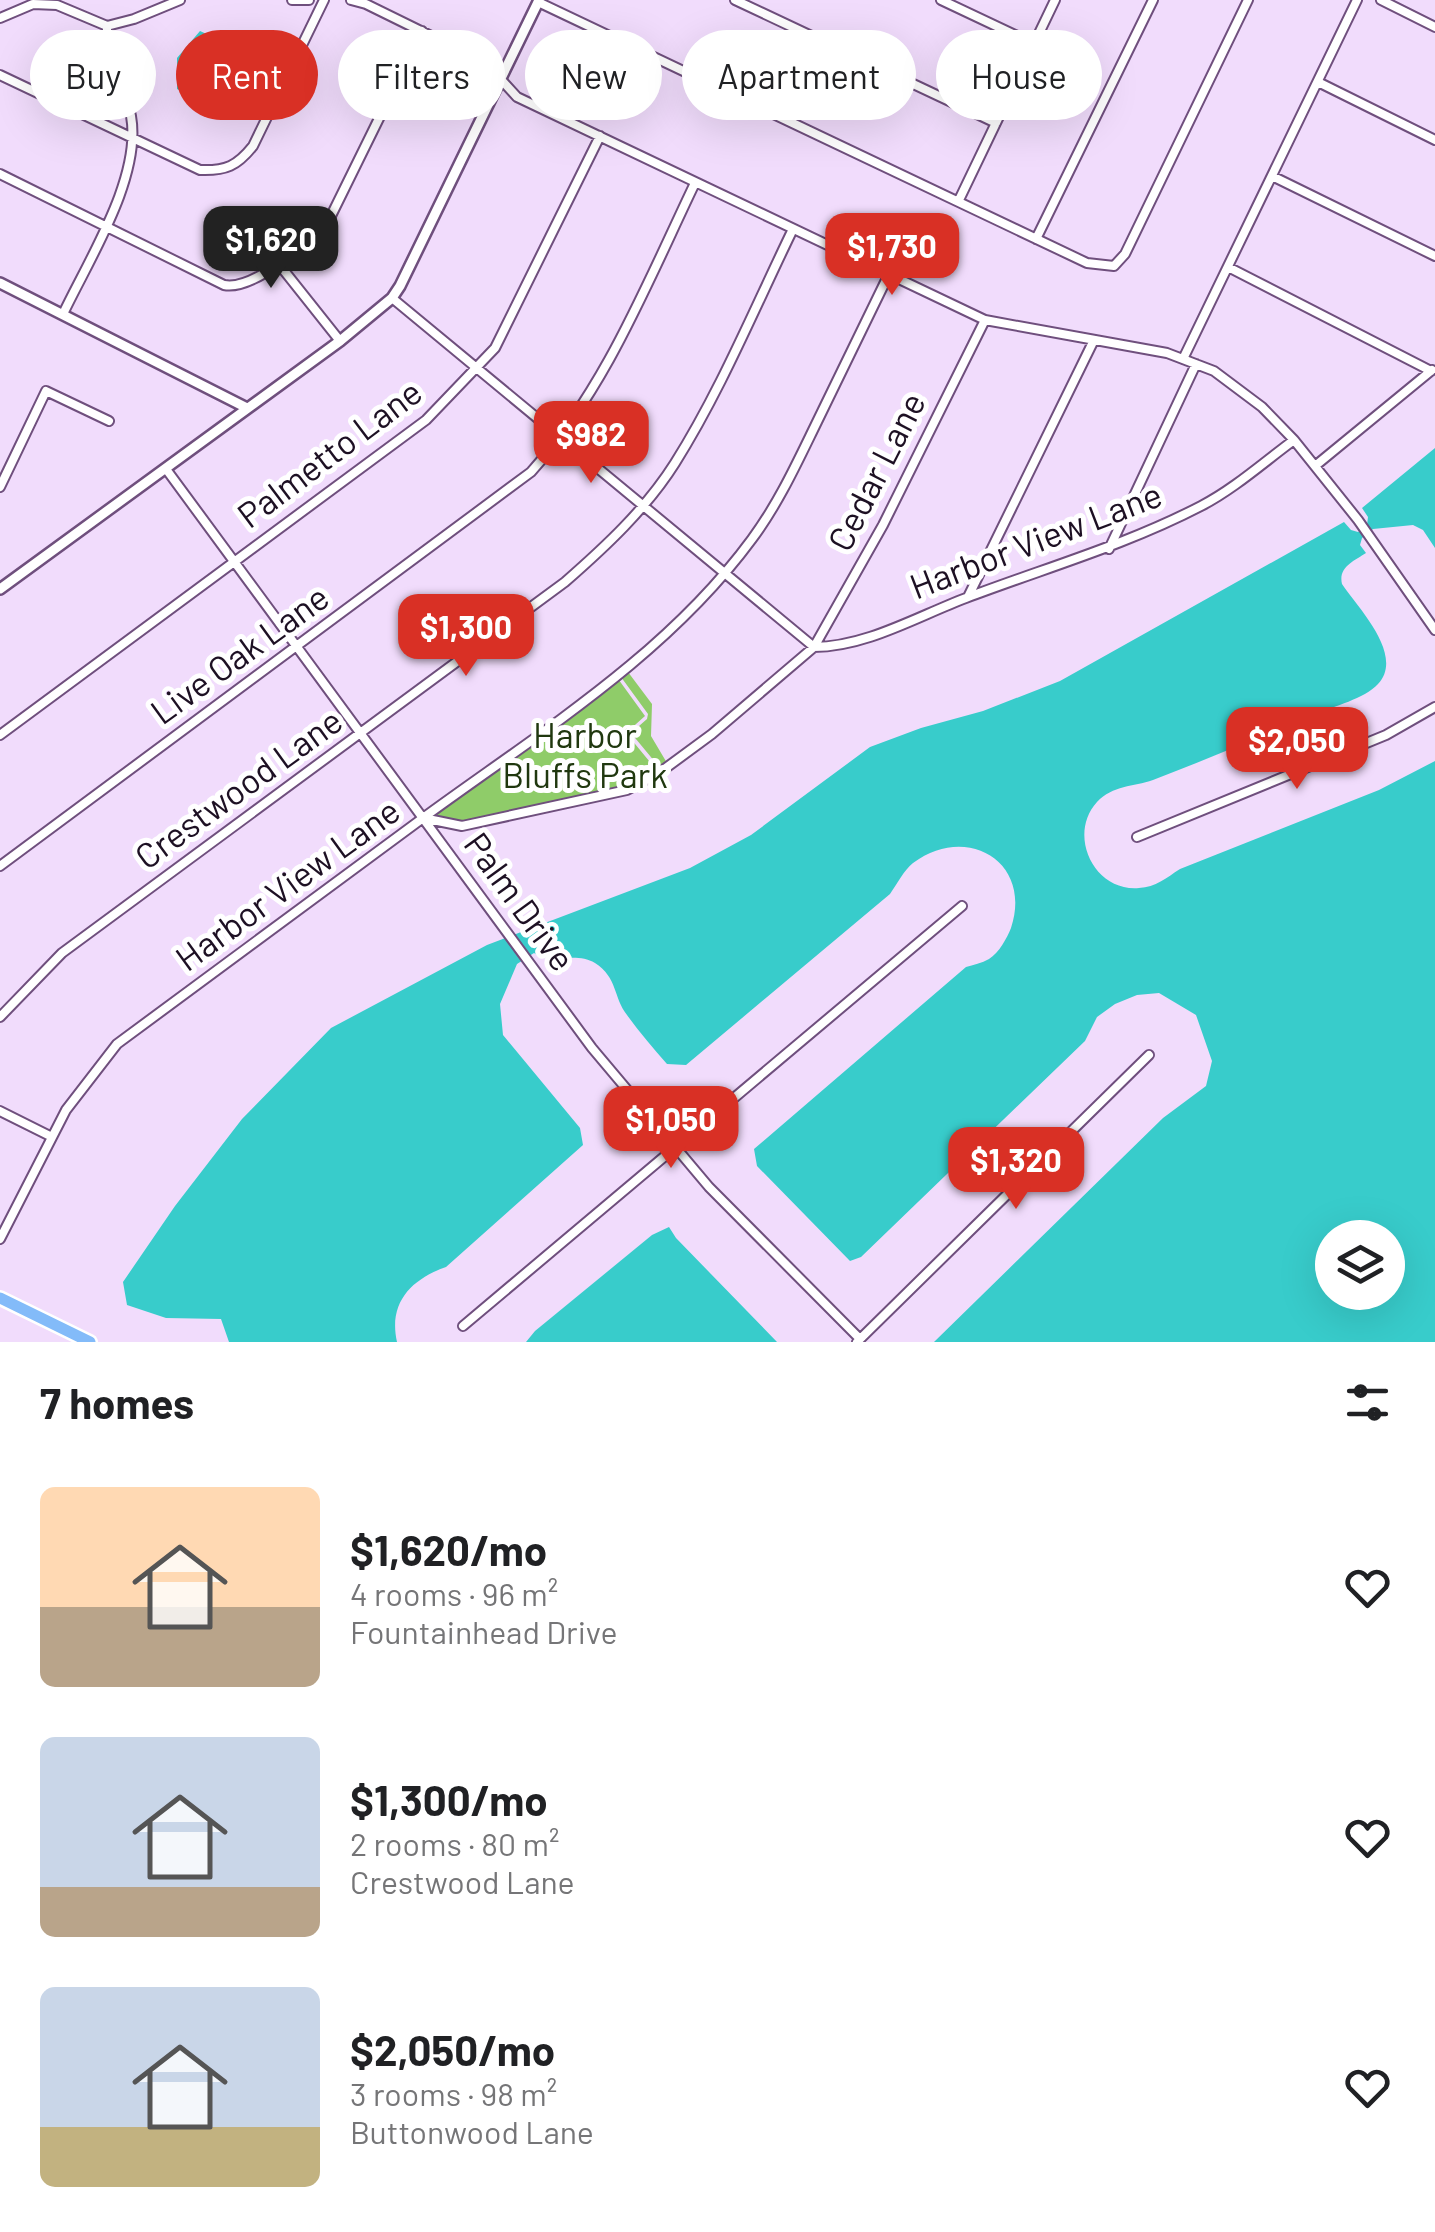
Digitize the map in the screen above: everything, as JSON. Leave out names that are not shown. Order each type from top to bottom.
[{"type":"main road","points":[[0,1298],[90,1342]]},
{"type":"street","points":[[0,18],[33,4],[57,2],[107,26],[180,0]]},
{"type":"street","points":[[292,0],[308,0]]},
{"type":"street","points":[[0,75],[200,170],[223,171],[253,146],[324,0]]},
{"type":"street","points":[[351,0],[420,30]]},
{"type":"street","points":[[735,0],[996,123]]},
{"type":"street","points":[[941,0],[1004,30]]},
{"type":"street","points":[[1040,30],[1054,0]]},
{"type":"street","points":[[1036,239],[1152,0]]},
{"type":"street","points":[[505,70],[538,1],[1087,263],[1114,266],[1126,254],[1248,0]]},
{"type":"street","points":[[1183,358],[1357,0]]},
{"type":"street","points":[[1381,0],[1435,26]]},
{"type":"street","points":[[62,314],[131,164],[131,114],[110,58],[107,26]]},
{"type":"street","points":[[1318,82],[1435,140]]},
{"type":"street","points":[[505,83],[517,98],[985,320],[1183,358],[1237,386],[1294,440],[1376,544],[1435,630]]},
{"type":"street","points":[[0,174],[232,287],[250,282],[315,236],[329,220],[378,120]]},
{"type":"street","points":[[0,590],[340,341],[392,298],[481,120]]},
{"type":"street","points":[[959,200],[997,120]]},
{"type":"street","name":"Palmetto Lane","points":[[0,735],[426,420],[478,368],[512,319],[600,136]]},
{"type":"street","points":[[1272,176],[1435,256]]},
{"type":"street","name":"Live Oak Lane","points":[[0,866],[531,472],[562,438],[601,379],[695,183]]},
{"type":"street","name":"Crestwood Lane","points":[[0,1017],[62,953],[565,582],[610,543],[673,466],[793,229]]},
{"type":"street","points":[[278,263],[340,341]]},
{"type":"street","points":[[1230,268],[1433,369],[1315,466]]},
{"type":"street","points":[[423,818],[642,657],[726,573],[785,488],[888,276]]},
{"type":"street","points":[[0,283],[247,408]]},
{"type":"street","points":[[392,298],[814,647]]},
{"type":"street","name":"Cedar Lane","points":[[814,647],[883,525],[985,320]]},
{"type":"street","points":[[968,597],[1094,340]]},
{"type":"street","points":[[1109,549],[1196,364]]},
{"type":"street","points":[[0,487],[46,390],[109,421]]},
{"type":"street","name":"Harbor View Lane","points":[[0,1239],[80,1088],[117,1044],[423,818],[462,826],[627,790],[659,773],[712,734],[814,647],[835,647],[857,640],[1109,549],[1203,505],[1294,440]]},
{"type":"street","name":"Palm Drive","points":[[166,470],[592,1048],[744,1224],[858,1341]]},
{"type":"street","points":[[1137,837],[1386,736],[1435,706]]},
{"type":"street","points":[[463,1326],[962,906]]},
{"type":"street","points":[[858,1341],[1150,1055]]},
{"type":"street","points":[[0,1111],[52,1137]]},
{"type":"green space","points":[[628,672],[652,704],[651,736],[667,763],[660,768],[631,733],[648,714],[621,677]]},
{"type":"green space","name":"Harbor Bluffs Park","points":[[616,676],[645,716],[626,733],[659,773],[627,790],[462,826],[423,818]]},
{"type":"shaded area","points":[[1435,448],[1435,548],[1423,530],[1413,525],[1373,529],[1362,538],[1360,545],[1366,553],[1342,573],[1342,584],[1383,646],[1385,672],[1378,684],[1348,702],[1153,780],[1110,792],[1088,815],[1085,845],[1098,871],[1109,881],[1123,887],[1145,887],[1180,869],[1379,790],[1435,761],[1435,1342],[934,1342],[1163,1118],[1206,1086],[1212,1061],[1196,1015],[1159,993],[1137,995],[1097,1017],[1085,1041],[861,1257],[850,1261],[757,1166],[754,1149],[966,967],[989,959],[1002,945],[1011,928],[1015,904],[1004,867],[973,848],[954,847],[913,863],[890,894],[686,1065],[667,1064],[627,1015],[612,981],[595,963],[534,953],[517,964],[500,1004],[503,1035],[580,1128],[583,1145],[446,1267],[413,1285],[396,1315],[397,1342],[229,1342],[221,1319],[166,1318],[127,1305],[123,1282],[175,1206],[242,1119],[331,1028],[487,945],[690,868],[751,835],[870,747],[983,711],[1060,681],[1344,522],[1358,532],[1367,525],[1368,517],[1362,508]]},
{"type":"shaded area","points":[[669,1227],[777,1342],[526,1342],[652,1235]]}]
